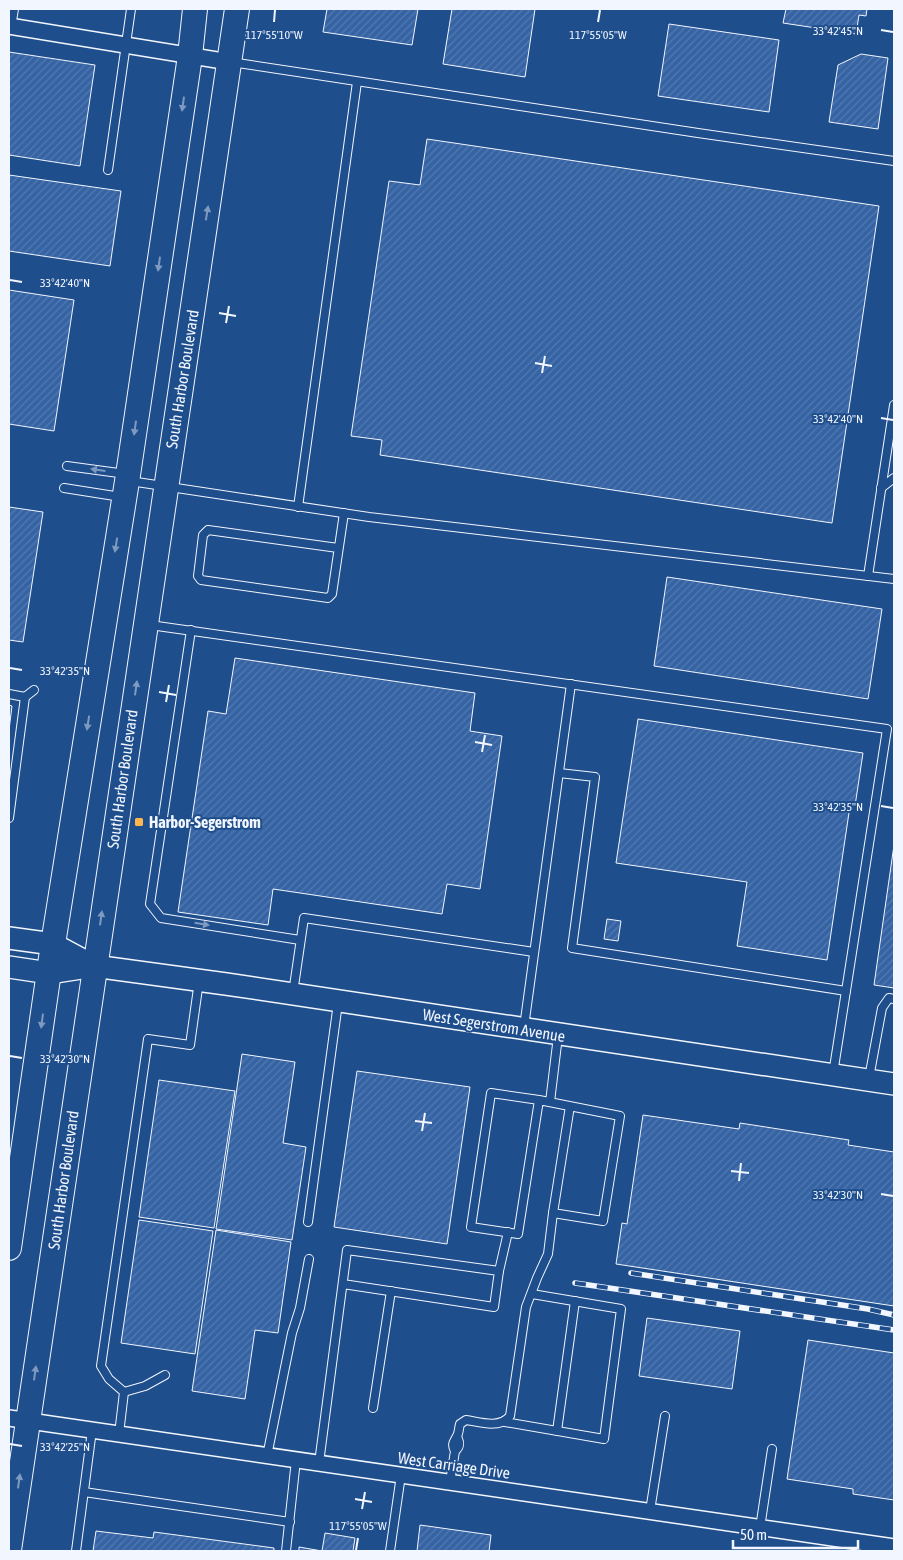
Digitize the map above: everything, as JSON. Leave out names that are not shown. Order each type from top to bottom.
[{"type":"main road","points":[[9,1248],[13,1188],[126,484],[190,56],[195,9]]},
{"type":"main road","name":"South Harbor Boulevard","points":[[9,1550],[18,1419],[94,966],[237,9]]},
{"type":"main road","name":"West Segerstrom Avenue","points":[[9,938],[53,944],[94,966]]},
{"type":"main road","name":"West Segerstrom Avenue","points":[[9,967],[49,973],[94,966],[894,1084]]},
{"type":"street","points":[[10,26],[229,62]]},
{"type":"street","name":"West Carriage Drive","points":[[18,1419],[894,1547]]},
{"type":"lane","points":[[10,26],[14,9]]},
{"type":"lane","points":[[108,170],[131,9]]},
{"type":"lane","points":[[229,62],[894,161]]},
{"type":"lane","points":[[298,507],[357,82]]},
{"type":"lane","points":[[868,576],[894,405]]},
{"type":"lane","points":[[67,466],[126,484]]},
{"type":"lane","points":[[882,488],[894,478]]},
{"type":"lane","points":[[64,488],[126,484],[166,487],[344,513],[894,579]]},
{"type":"lane","points":[[338,548],[208,530],[203,535],[198,576],[201,580],[328,598],[332,594],[344,513]]},
{"type":"lane","points":[[145,624],[887,729],[833,1074]]},
{"type":"lane","points":[[191,630],[150,904],[161,918],[300,940]]},
{"type":"lane","points":[[523,1029],[571,684]]},
{"type":"lane","points":[[9,818],[25,697],[34,690]]},
{"type":"lane","points":[[9,694],[25,697]]},
{"type":"lane","points":[[559,773],[595,777],[572,948],[846,991]]},
{"type":"lane","points":[[292,995],[304,918],[534,952]]},
{"type":"lane","points":[[124,1392],[109,1379],[102,1366],[148,1039],[190,1045],[199,981]]},
{"type":"lane","points":[[868,1080],[882,1008],[889,998],[894,999]]},
{"type":"lane","points":[[308,1222],[338,1001]]},
{"type":"lane","points":[[550,1102],[558,1034]]},
{"type":"lane","points":[[539,1100],[518,1234],[471,1227],[491,1094],[539,1100],[620,1116],[603,1221],[552,1213]]},
{"type":"lane","points":[[505,1422],[510,1416],[526,1307],[548,1254],[552,1213],[570,1106]]},
{"type":"lane","points":[[343,1284],[494,1307],[499,1271],[508,1232]]},
{"type":"lane","points":[[319,1463],[347,1250],[499,1271]]},
{"type":"lane","points":[[267,1456],[309,1259]]},
{"type":"lane","points":[[373,1408],[391,1291]]},
{"type":"lane","points":[[450,1482],[455,1451],[458,1448],[459,1441],[457,1436],[460,1424],[466,1420],[493,1424],[505,1422],[604,1440],[621,1309],[532,1294]]},
{"type":"lane","points":[[557,1431],[575,1301]]},
{"type":"lane","points":[[124,1392],[144,1386],[165,1375]]},
{"type":"lane","points":[[119,1434],[124,1392]]},
{"type":"lane","points":[[650,1511],[665,1416]]},
{"type":"lane","points":[[76,1551],[92,1430]]},
{"type":"lane","points":[[760,1528],[772,1450]]},
{"type":"lane","points":[[286,1551],[296,1460]]},
{"type":"lane","points":[[390,1551],[401,1475]]},
{"type":"lane","points":[[84,1492],[290,1522]]},
{"type":"building","points":[[327,9],[418,9],[412,45],[323,32]]},
{"type":"building","points":[[452,9],[535,9],[525,77],[443,64]]},
{"type":"building","points":[[786,9],[867,9],[866,16],[859,15],[856,34],[783,23]]},
{"type":"building","points":[[669,24],[779,40],[769,112],[658,96]]},
{"type":"building","points":[[9,52],[95,65],[80,166],[9,155]]},
{"type":"building","points":[[861,54],[888,58],[878,129],[829,122],[838,65]]},
{"type":"building","points":[[427,139],[879,206],[832,523],[380,455],[382,440],[351,436],[389,181],[420,185]]},
{"type":"building","points":[[9,175],[121,191],[110,266],[9,251]]},
{"type":"building","points":[[9,290],[74,300],[54,431],[9,424]]},
{"type":"building","points":[[9,507],[43,512],[23,642],[9,640]]},
{"type":"building","points":[[667,577],[882,609],[868,699],[654,666]]},
{"type":"building","points":[[235,658],[475,693],[470,731],[502,736],[480,889],[447,884],[442,914],[273,889],[268,925],[178,912],[208,711],[226,714]]},
{"type":"building","points":[[9,705],[12,706],[9,730]]},
{"type":"building","points":[[638,719],[863,753],[855,806],[850,806],[827,960],[737,946],[747,882],[616,863]]},
{"type":"building","points":[[894,845],[894,988],[874,985]]},
{"type":"building","points":[[607,919],[621,921],[618,941],[604,939]]},
{"type":"building","points":[[242,1054],[295,1062],[283,1143],[306,1147],[292,1240],[216,1229]]},
{"type":"building","points":[[357,1071],[470,1087],[447,1244],[334,1227]]},
{"type":"building","points":[[159,1080],[235,1091],[214,1228],[139,1217]]},
{"type":"building","points":[[643,1115],[739,1129],[740,1123],[849,1140],[848,1145],[894,1152],[894,1306],[616,1264],[622,1223],[627,1224]]},
{"type":"building","points":[[139,1220],[213,1231],[195,1354],[121,1343]]},
{"type":"building","points":[[216,1230],[291,1242],[278,1333],[255,1330],[245,1399],[192,1391]]},
{"type":"building","points":[[647,1318],[740,1331],[732,1389],[639,1376]]},
{"type":"building","points":[[808,1340],[894,1353],[894,1500],[853,1494],[853,1489],[787,1479]]},
{"type":"building","points":[[420,1525],[491,1535],[489,1551],[417,1551]]},
{"type":"building","points":[[96,1531],[153,1538],[154,1532],[274,1548],[274,1551],[93,1551]]},
{"type":"building","points":[[325,1533],[355,1538],[353,1551],[322,1551]]},
{"type":"building","points":[[299,1547],[322,1551],[299,1551]]},
{"type":"railway","points":[[631,1273],[868,1309],[894,1315]]},
{"type":"railway","points":[[575,1283],[894,1330]]},
{"type":"place","name":"Harbor-Segerstrom","points":[[139,822]]}]
